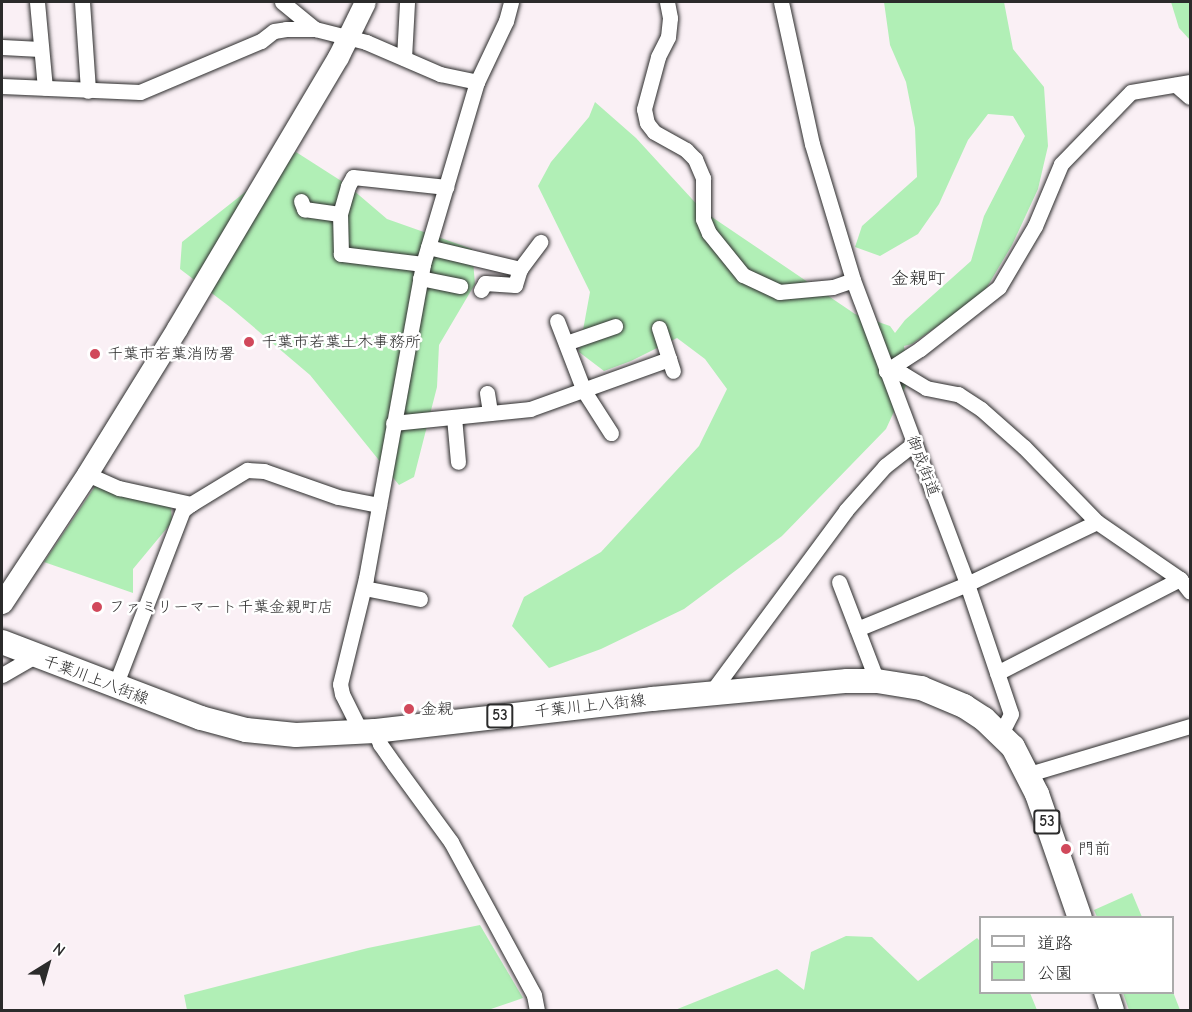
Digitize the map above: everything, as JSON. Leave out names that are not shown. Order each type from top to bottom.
[{"type":"main road","name":"千葉川上八街線","points":[[2,642],[201,718],[246,730],[296,735],[368,732],[847,681],[878,681],[938,694],[964,706],[1001,734]]},
{"type":"main road","name":"53","points":[[1001,734],[1029,774],[1079,916]]},
{"type":"main road","points":[[1106,994],[1112,1011]]},
{"type":"street","points":[[37,2],[45,88]]},
{"type":"street","points":[[82,2],[88,91]]},
{"type":"street","points":[[282,2],[315,29]]},
{"type":"street","points":[[2,603],[87,474],[183,318],[348,37],[365,2]]},
{"type":"street","points":[[404,58],[407,2]]},
{"type":"street","points":[[511,2],[506,21],[477,82],[421,271],[364,588],[340,684],[342,694],[368,732],[451,842],[534,995],[535,1010]]},
{"type":"street","points":[[667,2],[670,18],[668,37],[658,57],[644,109],[647,123],[654,132],[686,150],[694,159],[703,178],[704,219],[709,233],[743,275],[779,292],[833,287],[853,280]]},
{"type":"street","name":"御成街道","points":[[781,2],[812,144],[853,280],[967,584],[1011,714],[1001,734]]},
{"type":"street","points":[[2,86],[140,92],[261,41],[273,31],[315,29],[366,42],[440,74],[477,82]]},
{"type":"street","points":[[2,47],[40,49]]},
{"type":"street","points":[[886,371],[930,342],[999,287],[1035,226],[1061,164],[1131,92],[1183,83],[1191,97]]},
{"type":"street","points":[[446,187],[353,177],[340,214],[341,254],[421,271],[460,286]]},
{"type":"street","points":[[301,201],[304,209],[340,214]]},
{"type":"street","points":[[481,290],[485,283],[515,285],[520,269],[540,242]]},
{"type":"street","points":[[428,247],[520,269]]},
{"type":"street","points":[[557,321],[584,390],[611,433]]},
{"type":"street","points":[[566,343],[615,326]]},
{"type":"street","points":[[393,423],[530,409],[584,390],[671,365],[659,328]]},
{"type":"street","points":[[886,371],[903,374],[926,387],[958,394],[981,409],[1024,447],[1097,522],[1179,579],[1191,592]]},
{"type":"street","points":[[487,393],[490,413]]},
{"type":"street","points":[[454,417],[458,462]]},
{"type":"street","points":[[710,694],[846,510],[885,466],[914,443]]},
{"type":"street","points":[[115,686],[183,510],[191,504],[247,470],[264,471],[339,497],[379,505]]},
{"type":"street","points":[[87,474],[119,488],[191,504]]},
{"type":"street","points":[[857,629],[967,584],[1097,522]]},
{"type":"street","points":[[998,673],[1179,579]]},
{"type":"street","points":[[839,582],[878,681]]},
{"type":"street","points":[[364,588],[420,599]]},
{"type":"street","points":[[2,675],[35,656]]},
{"type":"street","points":[[1029,774],[1191,726]]},
{"type":"green space","points":[[884,2],[1004,2],[1013,49],[1044,87],[1048,146],[1038,189],[1012,245],[983,294],[912,344],[904,346],[909,379],[886,429],[782,536],[684,609],[601,649],[549,668],[512,626],[524,597],[601,552],[699,446],[727,389],[705,359],[677,338],[631,361],[604,371],[579,352],[590,292],[538,186],[551,162],[589,117],[595,102],[636,138],[703,211],[855,314],[890,326],[895,333],[905,320],[971,261],[984,216],[1025,136],[1013,116],[988,114],[968,140],[939,204],[918,234],[880,256],[855,247],[862,226],[917,177],[915,128],[906,82],[890,45]]},
{"type":"green space","points":[[1171,2],[1190,2],[1190,40],[1179,28]]},
{"type":"green space","points":[[296,152],[346,184],[387,219],[472,249],[475,284],[439,345],[437,387],[414,477],[399,485],[310,375],[230,307],[180,269],[182,242]]},
{"type":"green space","points":[[96,485],[171,506],[172,522],[133,569],[133,593],[44,562]]},
{"type":"green space","points":[[1132,893],[1142,916],[1097,916],[1094,910]]},
{"type":"green space","points":[[480,925],[523,998],[488,1010],[187,1010],[184,995],[368,948]]},
{"type":"green space","points":[[846,936],[872,937],[918,981],[977,938],[979,940],[979,994],[1030,994],[1037,1010],[675,1010],[777,969],[804,990],[811,952]]},
{"type":"green space","points":[[1123,994],[1174,994],[1180,1010],[1129,1010]]},
{"type":"place","name":"千葉市若葉土木事務所","points":[[249,342]]},
{"type":"place","name":"千葉市若葉消防署","points":[[95,354]]},
{"type":"place","name":"ファミリーマート千葉金親町店","points":[[97,607]]},
{"type":"place","name":"金親","points":[[409,709]]},
{"type":"place","name":"門前","points":[[1066,849]]},
{"type":"district","name":"金親町","points":[[918,279]]}]
